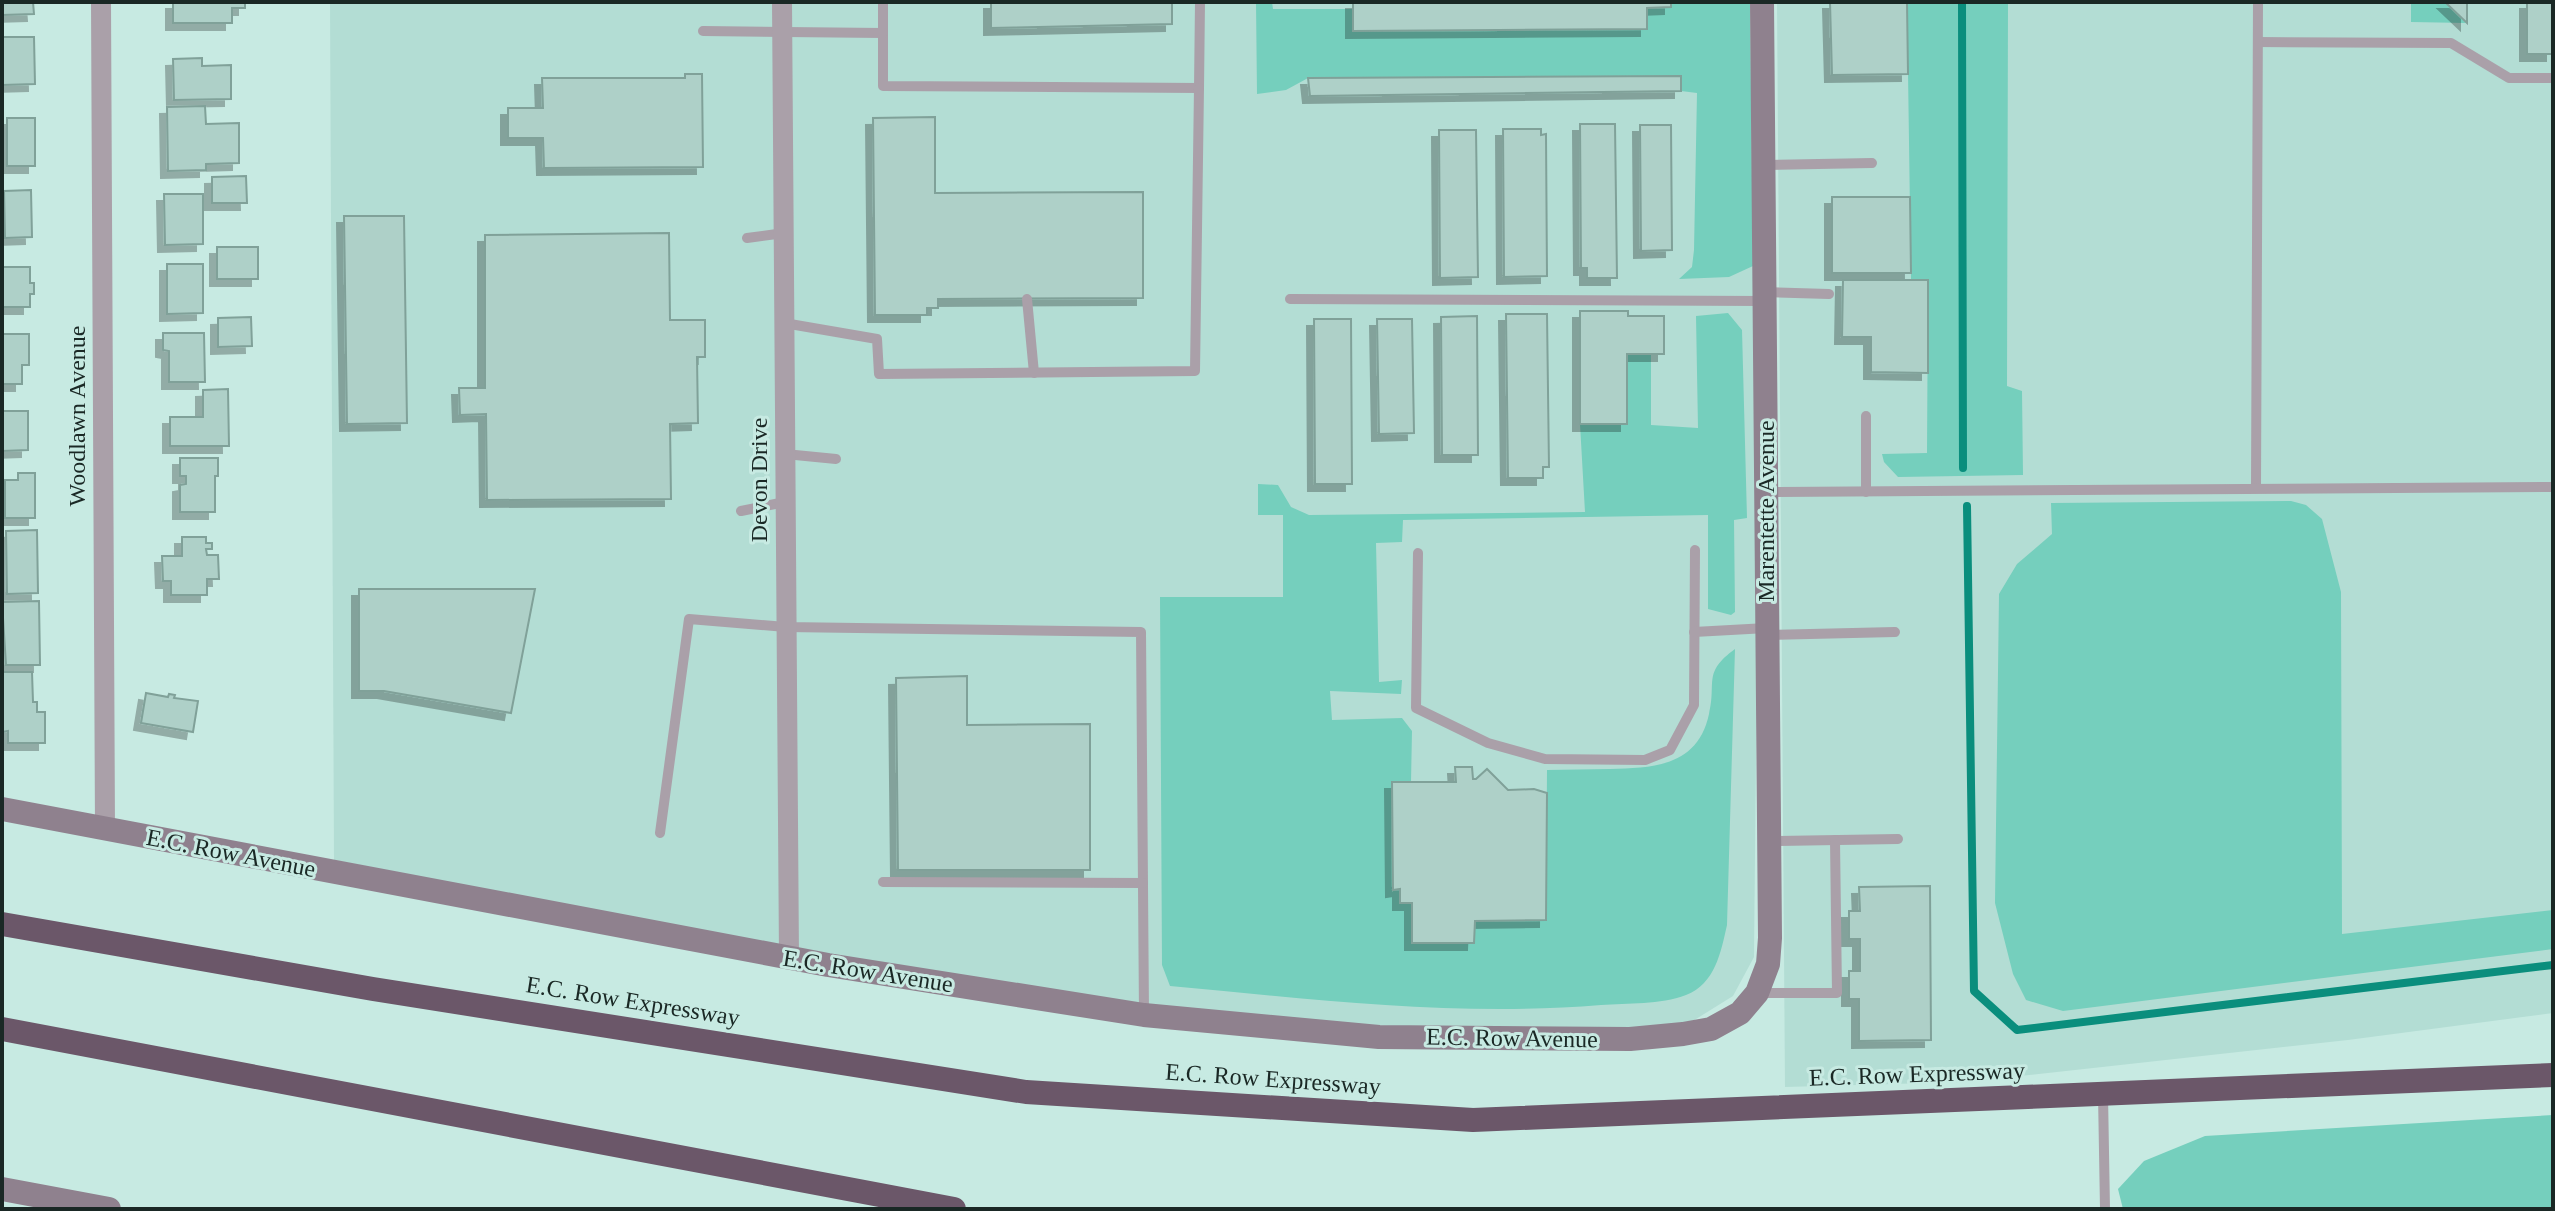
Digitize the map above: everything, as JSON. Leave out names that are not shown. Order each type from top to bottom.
[{"type":"highway","name":"E.C. Row Expressway","points":[[2,924],[373,989],[1026,1092],[1473,1120],[2553,1075]]},
{"type":"highway","points":[[2,1029],[954,1209]]},
{"type":"highway","points":[[2352,1084],[2553,1063]]},
{"type":"street","name":"Woodlawn Avenue","points":[[101,2],[105,829]]},
{"type":"street","name":"Devon Drive","points":[[782,2],[789,958]]},
{"type":"street","name":"Marentette Avenue","points":[[1740,1013],[1757,993],[1768,964],[1762,2]]},
{"type":"street","name":"E.C. Row Avenue","points":[[2,809],[789,958],[1144,1015],[1379,1037],[1630,1039],[1711,1029],[1740,1013]]},
{"type":"street","points":[[2,1189],[109,1209]]},
{"type":"lane","points":[[883,2],[883,86],[1199,88]]},
{"type":"lane","points":[[784,323],[877,339],[879,374],[1195,371],[1200,2]]},
{"type":"lane","points":[[2256,488],[2258,2]]},
{"type":"lane","points":[[703,31],[883,33]]},
{"type":"lane","points":[[2258,42],[2451,43],[2509,78],[2553,78]]},
{"type":"lane","points":[[1763,165],[1872,163]]},
{"type":"lane","points":[[747,238],[784,233]]},
{"type":"lane","points":[[1290,299],[1829,294]]},
{"type":"lane","points":[[1027,299],[1034,373]]},
{"type":"lane","points":[[1866,416],[1866,492]]},
{"type":"lane","points":[[785,454],[836,459]]},
{"type":"lane","points":[[1766,492],[2553,487]]},
{"type":"lane","points":[[741,511],[785,502]]},
{"type":"lane","points":[[1418,553],[1416,708],[1488,743],[1545,759],[1645,760],[1670,750],[1694,705],[1695,550]]},
{"type":"lane","points":[[660,833],[689,619],[786,627],[1141,632],[1144,1015]]},
{"type":"lane","points":[[1694,632],[1895,632]]},
{"type":"lane","points":[[1769,841],[1898,839]]},
{"type":"lane","points":[[1757,993],[1837,993],[1835,840]]},
{"type":"lane","points":[[883,882],[1143,883]]},
{"type":"lane","points":[[2103,1094],[2105,1209]]},
{"type":"shaded area","points":[[330,2],[1750,2],[1757,656],[1754,957],[1733,996],[1688,1024],[1619,1030],[1454,1030],[1221,1015],[845,958],[334,860]]},
{"type":"shaded area","points":[[1777,2],[2553,2],[2553,1013],[2348,1040],[1965,1082],[1785,1087]]},
{"type":"green space","points":[[1256,2],[1272,2],[1273,9],[1353,9],[1354,31],[1647,29],[1647,8],[1670,7],[1671,2],[1750,2],[1753,266],[1729,277],[1679,279],[1692,267],[1694,250],[1697,93],[1681,91],[1681,76],[1308,78],[1286,90],[1257,94]]},
{"type":"green space","points":[[1907,2],[2008,2],[2007,386],[2022,391],[2023,475],[1898,477],[1884,462],[1882,454],[1927,453],[1928,281],[1911,280]]},
{"type":"green space","points":[[2411,2],[2445,2],[2466,23],[2411,22]]},
{"type":"green space","points":[[1728,313],[1742,330],[1747,518],[1734,520],[1735,612],[1731,615],[1708,609],[1708,515],[1403,520],[1402,542],[1376,543],[1379,682],[1402,680],[1401,694],[1330,691],[1332,720],[1402,718],[1412,731],[1411,782],[1392,782],[1393,889],[1400,889],[1400,903],[1412,903],[1412,943],[1474,943],[1475,921],[1546,920],[1547,770],[1642,767],[1672,761],[1684,754],[1703,731],[1709,714],[1714,672],[1735,649],[1727,925],[1715,966],[1704,983],[1686,995],[1655,1002],[1493,1009],[1385,1005],[1170,986],[1162,965],[1160,597],[1283,597],[1283,515],[1258,515],[1258,484],[1278,485],[1291,507],[1309,515],[1585,512],[1580,424],[1627,424],[1627,354],[1651,354],[1651,425],[1698,428],[1696,316]]},
{"type":"green space","points":[[2291,501],[2306,505],[2322,519],[2341,592],[2342,934],[2553,910],[2553,949],[2063,1011],[2026,1000],[2013,974],[1995,903],[1999,594],[2017,564],[2052,534],[2051,503]]},
{"type":"green space","points":[[2553,1115],[2553,1209],[2123,1209],[2118,1189],[2144,1161],[2205,1136]]},
{"type":"building","points":[[2,2],[33,2],[34,14],[2,15]]},
{"type":"building","points":[[173,2],[245,2],[245,8],[232,8],[232,23],[173,23]]},
{"type":"building","points":[[991,2],[1172,2],[1172,24],[991,28]]},
{"type":"building","points":[[1353,2],[1671,2],[1671,7],[1647,8],[1647,29],[1353,31]]},
{"type":"building","points":[[1830,2],[1907,2],[1908,74],[1832,75]]},
{"type":"building","points":[[2445,2],[2467,2],[2467,23]]},
{"type":"building","points":[[2527,2],[2553,2],[2553,54],[2527,54]]},
{"type":"building","points":[[2,37],[34,37],[35,84],[2,85]]},
{"type":"building","points":[[202,58],[202,66],[231,65],[231,99],[174,100],[173,59]]},
{"type":"building","points":[[685,74],[702,74],[703,167],[544,168],[543,138],[508,138],[508,108],[543,108],[542,78],[685,78]]},
{"type":"building","points":[[1681,76],[1681,91],[1310,96],[1308,78]]},
{"type":"building","points":[[205,106],[206,124],[239,123],[239,163],[206,164],[206,170],[168,171],[167,107]]},
{"type":"building","points":[[935,117],[935,193],[1143,192],[1143,298],[938,299],[938,308],[927,308],[927,315],[875,315],[873,118]]},
{"type":"building","points":[[7,118],[35,118],[35,166],[7,166]]},
{"type":"building","points":[[1580,124],[1615,124],[1617,278],[1587,278],[1587,268],[1581,268]]},
{"type":"building","points":[[1640,125],[1671,125],[1672,250],[1641,251]]},
{"type":"building","points":[[1503,129],[1541,129],[1541,135],[1546,134],[1547,276],[1504,277]]},
{"type":"building","points":[[1439,130],[1476,130],[1478,277],[1440,278]]},
{"type":"building","points":[[246,176],[247,203],[212,203],[212,177]]},
{"type":"building","points":[[31,190],[32,237],[5,238],[4,191]]},
{"type":"building","points":[[164,194],[203,194],[203,244],[165,245]]},
{"type":"building","points":[[1832,197],[1910,197],[1911,273],[1832,273]]},
{"type":"building","points":[[344,216],[404,216],[407,423],[347,424]]},
{"type":"building","points":[[669,233],[670,320],[705,320],[705,357],[697,357],[698,423],[670,424],[671,499],[487,500],[486,414],[460,415],[459,388],[485,388],[485,235]]},
{"type":"building","points":[[217,247],[258,247],[258,279],[217,279]]},
{"type":"building","points":[[167,264],[203,264],[203,313],[167,314]]},
{"type":"building","points":[[2,267],[30,267],[34,294],[30,294],[30,307],[2,307]]},
{"type":"building","points":[[1843,280],[1928,280],[1928,373],[1871,372],[1871,337],[1842,337]]},
{"type":"building","points":[[1580,311],[1628,311],[1628,316],[1664,316],[1664,354],[1627,354],[1627,424],[1580,424]]},
{"type":"building","points":[[1506,314],[1547,314],[1549,467],[1543,467],[1543,478],[1508,478]]},
{"type":"building","points":[[1477,316],[1478,455],[1442,455],[1441,317]]},
{"type":"building","points":[[251,317],[252,346],[218,347],[218,318]]},
{"type":"building","points":[[1314,319],[1351,319],[1352,484],[1315,484]]},
{"type":"building","points":[[1377,319],[1412,319],[1414,433],[1379,434]]},
{"type":"building","points":[[163,333],[204,333],[205,382],[169,382],[169,351],[163,350]]},
{"type":"building","points":[[2,334],[29,334],[29,365],[22,365],[22,384],[2,384]]},
{"type":"building","points":[[228,389],[229,446],[170,446],[170,417],[203,417],[203,390]]},
{"type":"building","points":[[2,411],[28,411],[28,450],[2,451]]},
{"type":"building","points":[[180,458],[218,458],[215,512],[180,512],[180,485],[186,484],[186,476],[180,476]]},
{"type":"building","points":[[18,473],[35,473],[35,518],[5,518],[5,480],[18,480]]},
{"type":"building","points":[[37,530],[38,593],[7,594],[6,531]]},
{"type":"building","points":[[182,537],[206,537],[206,543],[212,543],[212,549],[206,549],[207,555],[218,555],[219,579],[207,579],[207,595],[171,595],[171,581],[163,581],[162,556],[182,556]]},
{"type":"building","points":[[359,589],[535,589],[511,713],[384,691],[359,691]]},
{"type":"building","points":[[39,601],[40,665],[6,665],[2,602]]},
{"type":"building","points":[[2,672],[32,672],[33,702],[37,702],[37,712],[45,712],[45,743],[8,743],[8,731],[2,732]]},
{"type":"building","points":[[967,676],[967,725],[1090,724],[1090,870],[898,870],[896,678]]},
{"type":"building","points":[[146,693],[168,697],[169,694],[175,695],[174,698],[198,701],[193,732],[141,723]]},
{"type":"building","points":[[1455,767],[1472,767],[1473,779],[1487,769],[1508,790],[1534,789],[1547,793],[1546,920],[1475,921],[1474,943],[1412,943],[1412,903],[1400,903],[1400,889],[1393,890],[1392,782],[1456,782]]},
{"type":"building","points":[[1930,886],[1931,1040],[1859,1041],[1859,999],[1849,999],[1849,971],[1860,971],[1860,939],[1849,939],[1849,911],[1860,911],[1859,887]]},
{"type":"waterway","points":[[1962,2],[1963,468]]},
{"type":"waterway","points":[[1967,506],[1974,991],[2017,1030],[2553,965]]}]
